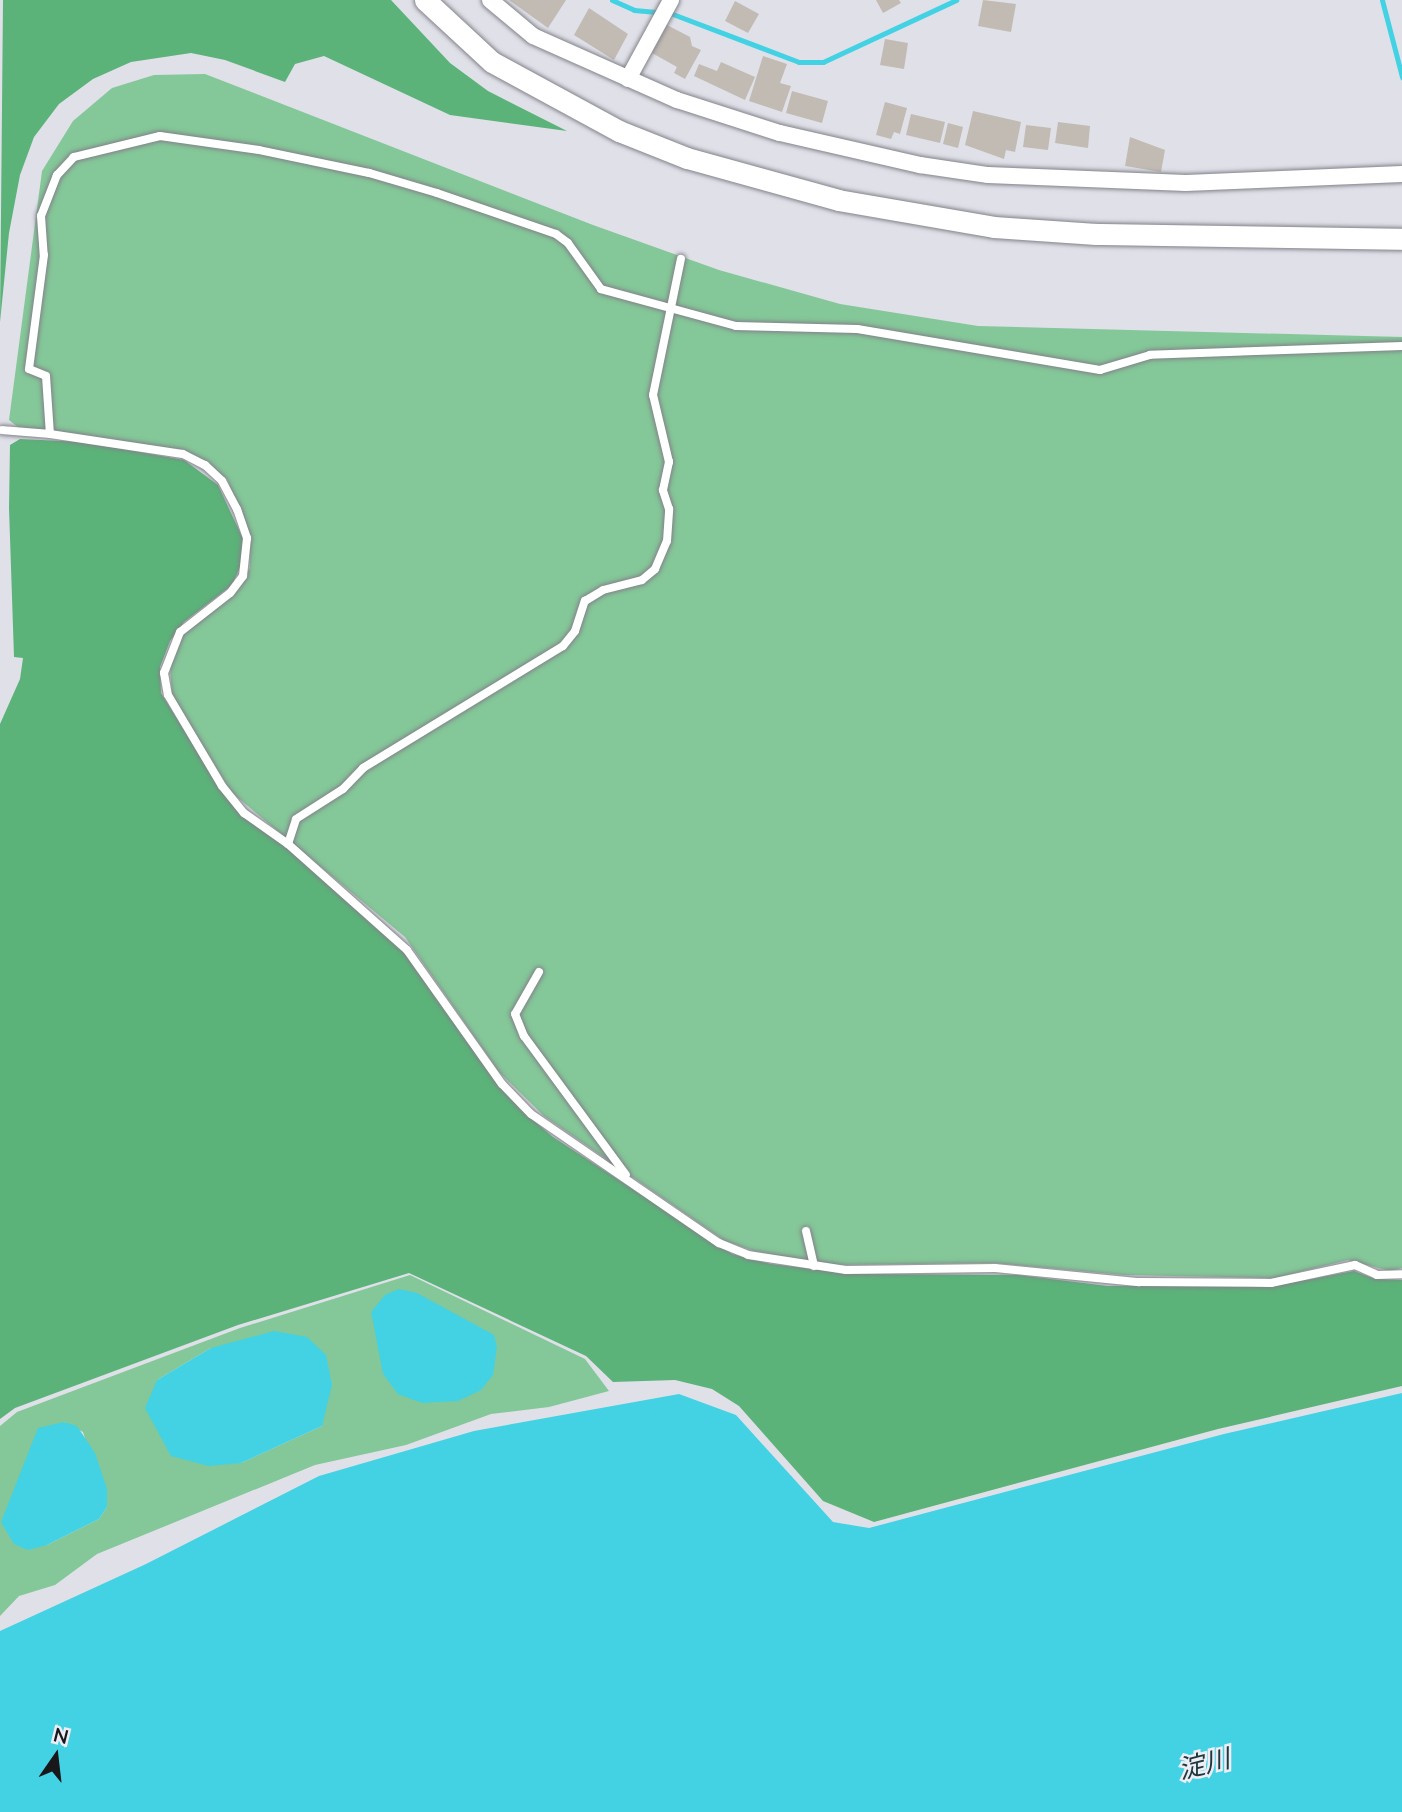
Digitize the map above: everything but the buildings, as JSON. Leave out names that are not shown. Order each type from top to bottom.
[{"type":"street","points":[[425,0],[492,62],[607,125],[687,158],[838,200],[994,228],[1096,234],[1402,239]]},
{"type":"street","points":[[490,0],[533,36],[628,79],[780,133],[852,152],[988,175],[1186,183],[1402,174]]},
{"type":"street","points":[[628,79],[671,0]]},
{"type":"lane","points":[[50,434],[46,376],[29,369],[44,255],[41,216],[57,175],[74,157],[105,146],[160,136],[259,150],[369,173],[556,234],[568,243],[601,289],[669,305],[736,326],[857,330],[1100,370],[1150,355],[1402,346]]},
{"type":"lane","points":[[289,844],[296,819],[343,789],[363,768],[563,646],[575,631],[585,601],[603,590],[642,580],[655,569],[667,541],[669,509],[663,490],[669,462],[653,395],[669,305],[681,259]]},
{"type":"lane","points":[[2,430],[50,434],[183,454],[205,464],[222,481],[247,538],[247,565],[230,593],[180,632],[164,673],[174,707],[222,786],[244,813],[289,844],[407,950],[502,1084],[531,1114],[719,1243],[748,1255],[814,1266],[995,1268],[1139,1282],[1271,1283],[1355,1265],[1377,1275],[1402,1274]]},
{"type":"lane","points":[[539,972],[514,1014],[524,1036],[630,1180]]},
{"type":"lane","points":[[806,1231],[814,1266]]},
{"type":"green space","points":[[3,0],[391,0],[450,63],[488,91],[567,131],[450,115],[324,56],[295,64],[285,82],[225,60],[191,53],[131,62],[93,79],[59,104],[34,137],[20,175],[9,233],[0,322]]},
{"type":"green space","points":[[205,74],[593,225],[719,270],[840,304],[978,326],[1402,337],[1402,1268],[1390,1271],[1348,1260],[1275,1278],[1124,1275],[994,1263],[832,1265],[754,1251],[725,1241],[544,1116],[499,1072],[405,937],[231,792],[172,696],[170,664],[181,637],[232,596],[250,568],[249,533],[227,479],[185,450],[19,428],[9,420],[42,171],[73,121],[112,88],[154,75]]},
{"type":"green space","points":[[20,439],[83,442],[184,460],[218,485],[244,541],[242,563],[232,585],[184,622],[170,641],[160,667],[161,693],[222,791],[402,950],[494,1079],[520,1109],[553,1137],[732,1254],[771,1264],[853,1274],[1018,1275],[1108,1286],[1274,1286],[1354,1271],[1375,1279],[1402,1280],[1402,1386],[1218,1429],[874,1522],[823,1501],[739,1406],[712,1389],[675,1380],[613,1382],[586,1356],[409,1273],[238,1325],[15,1408],[0,1419],[0,724],[20,679],[23,658],[14,657],[9,508],[10,445]]},
{"type":"green space","points":[[410,1275],[585,1359],[609,1391],[549,1407],[491,1414],[406,1445],[315,1465],[97,1554],[55,1585],[19,1596],[0,1616],[0,1426],[17,1412],[240,1328]],"holes":[[[211,1348],[322,1426],[241,1463],[157,1380]],[[64,1422],[83,1432],[107,1507],[99,1519],[47,1545]]]},
{"type":"water","points":[[399,1289],[417,1293],[494,1335],[497,1347],[493,1375],[481,1390],[458,1401],[422,1403],[398,1394],[383,1374],[371,1312],[385,1295]]},
{"type":"water","points":[[274,1331],[307,1337],[326,1355],[332,1385],[322,1426],[241,1463],[209,1466],[171,1456],[145,1408],[157,1380],[211,1348]]},
{"type":"water","name":"淀川","points":[[1402,1393],[1402,1812],[0,1812],[0,1631],[146,1564],[319,1476],[474,1431],[679,1394],[736,1415],[833,1522],[869,1528],[1224,1434]]},
{"type":"water","points":[[64,1422],[77,1426],[95,1453],[107,1489],[107,1507],[99,1519],[47,1545],[28,1550],[14,1544],[1,1522],[38,1428]]},
{"type":"waterway","points":[[612,0],[634,10],[670,13],[799,62],[823,62],[956,0]]},
{"type":"waterway","points":[[1382,0],[1402,77]]}]
